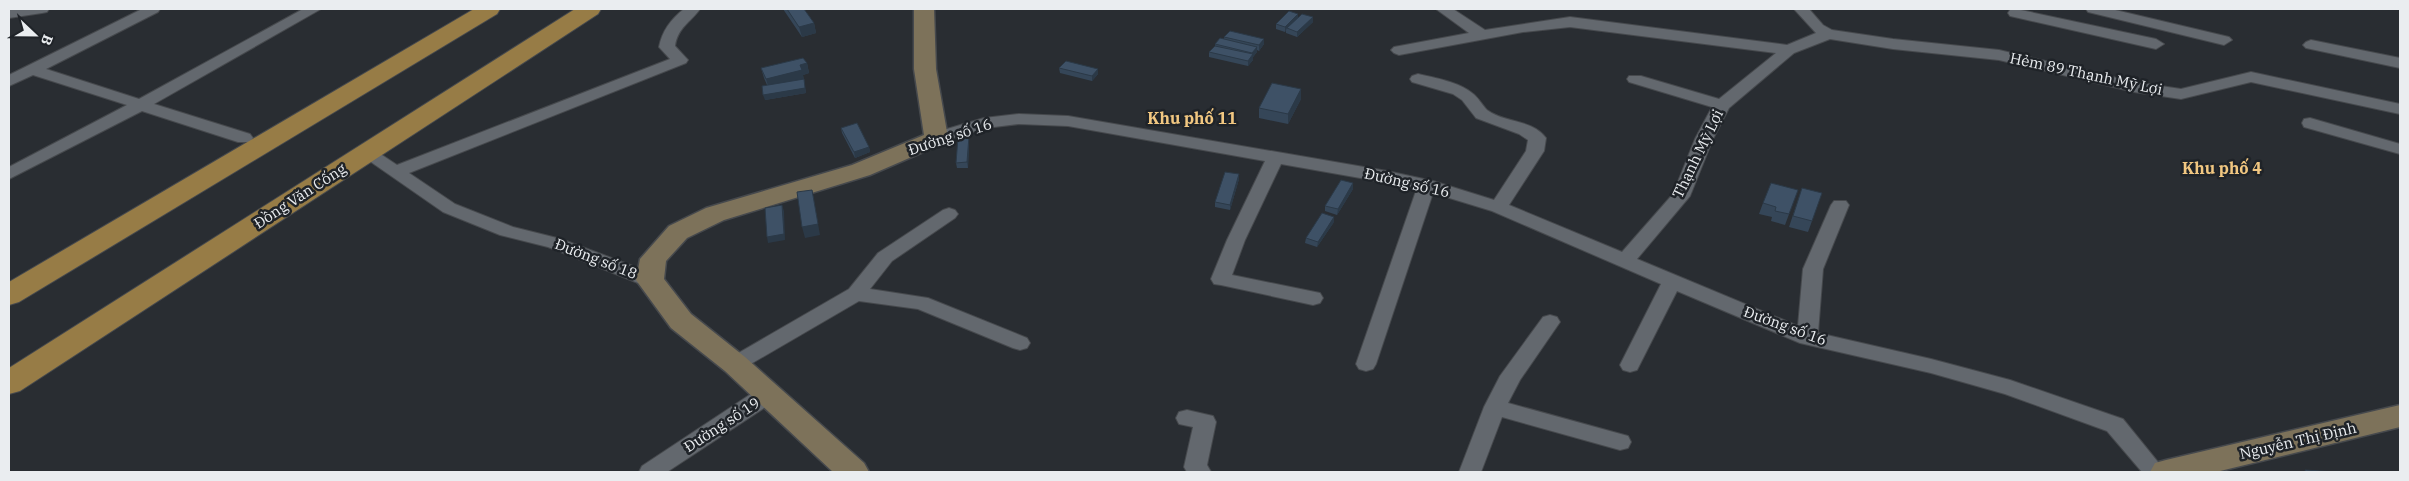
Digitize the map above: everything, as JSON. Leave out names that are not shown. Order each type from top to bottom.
[{"type":"main road","points":[[9,278],[244,138],[467,9]]},
{"type":"main road","points":[[9,295],[489,9]]},
{"type":"main road","name":"Đồng Văn Cống","points":[[9,371],[578,9]]},
{"type":"main road","name":"Đồng Văn Cống","points":[[9,383],[590,9]]},
{"type":"street","points":[[9,14],[42,9]]},
{"type":"street","points":[[9,81],[153,9]]},
{"type":"street","points":[[9,174],[140,105],[314,9]]},
{"type":"street","points":[[396,172],[680,60],[667,47],[669,34],[684,15],[693,9]]},
{"type":"street","points":[[924,9],[925,70],[936,138]]},
{"type":"street","points":[[1443,9],[1481,34]]},
{"type":"street","points":[[1801,9],[1818,28],[1828,34]]},
{"type":"street","points":[[2039,9],[2015,13],[2156,44]]},
{"type":"street","points":[[2093,9],[2224,40]]},
{"type":"street","points":[[1399,50],[1523,27],[1570,22],[1789,50]]},
{"type":"street","name":"Thạnh Mỹ Lợi","points":[[1625,261],[1680,196],[1704,139],[1722,105],[1789,50],[1828,34]]},
{"type":"street","name":"Hẻm 89 Thạnh Mỹ Lợi","points":[[1828,34],[1893,44],[1999,55],[2134,86],[2180,94],[2251,77],[2400,109]]},
{"type":"street","points":[[2311,45],[2400,64]]},
{"type":"street","points":[[33,70],[244,138]]},
{"type":"street","points":[[1418,79],[1459,91],[1468,97],[1482,114],[1525,130],[1537,138],[1535,151],[1498,207]]},
{"type":"street","points":[[1634,79],[1722,105]]},
{"type":"street","name":"Đường số 16","points":[[650,280],[652,259],[678,232],[715,214],[861,170],[936,138],[984,123],[1019,119],[1068,121],[1427,185],[1498,207],[1807,338],[1931,366],[2010,388],[2115,426],[2155,472]]},
{"type":"street","points":[[2310,123],[2400,148]]},
{"type":"street","name":"Đường số 18","points":[[367,153],[458,211],[507,232],[554,243],[650,280],[681,321],[734,364],[853,472]]},
{"type":"street","points":[[1276,157],[1236,240],[1221,279],[1313,298]]},
{"type":"street","points":[[1366,364],[1427,185]]},
{"type":"street","points":[[1807,338],[1813,269],[1840,205]]},
{"type":"street","points":[[734,364],[856,294],[885,257],[949,214]]},
{"type":"street","points":[[1630,365],[1672,282]]},
{"type":"street","points":[[856,294],[921,303],[1020,343]]},
{"type":"street","points":[[1470,472],[1495,407],[1511,376],[1550,322]]},
{"type":"street","name":"Đường số 19","points":[[650,472],[768,394]]},
{"type":"street","points":[[1495,407],[1620,442]]},
{"type":"street","name":"Nguyễn Thị Định","points":[[2166,472],[2400,416]]},
{"type":"street","points":[[1187,418],[1205,422],[1195,467],[1200,472]]},
{"type":"building","points":[[787,9],[804,9],[814,23],[799,27]]},
{"type":"building","points":[[1289,11],[1298,14],[1285,27],[1276,24]]},
{"type":"building","points":[[1302,14],[1313,17],[1297,32],[1287,28]]},
{"type":"building","points":[[1230,31],[1264,39],[1259,45],[1224,37]]},
{"type":"building","points":[[1220,38],[1257,47],[1252,53],[1215,44]]},
{"type":"building","points":[[1215,46],[1253,54],[1248,61],[1209,52]]},
{"type":"building","points":[[803,58],[807,63],[800,65],[802,70],[766,79],[761,68]]},
{"type":"building","points":[[1066,61],[1098,69],[1092,76],[1059,68]]},
{"type":"building","points":[[804,79],[805,88],[763,95],[762,86]]},
{"type":"building","points":[[1272,83],[1301,89],[1288,114],[1259,108]]},
{"type":"building","points":[[857,123],[869,147],[854,152],[841,128]]},
{"type":"building","points":[[969,136],[967,162],[956,163],[958,137]]},
{"type":"building","points":[[1225,172],[1239,174],[1230,205],[1215,202]]},
{"type":"building","points":[[1341,180],[1353,183],[1338,209],[1325,206]]},
{"type":"building","points":[[1771,183],[1798,190],[1789,214],[1775,211],[1776,207],[1763,203]]},
{"type":"building","points":[[1802,188],[1822,193],[1812,221],[1793,216]]},
{"type":"building","points":[[812,190],[818,224],[802,227],[797,192]]},
{"type":"building","points":[[782,205],[784,234],[767,237],[765,208]]},
{"type":"building","points":[[1322,213],[1334,217],[1318,242],[1306,238]]},
{"type":"building","points":[[2305,470],[2334,472],[2306,472]]},
{"type":"district","name":"Khu phố 11","points":[[1192,118]]},
{"type":"district","name":"Khu phố 4","points":[[2222,168]]}]
